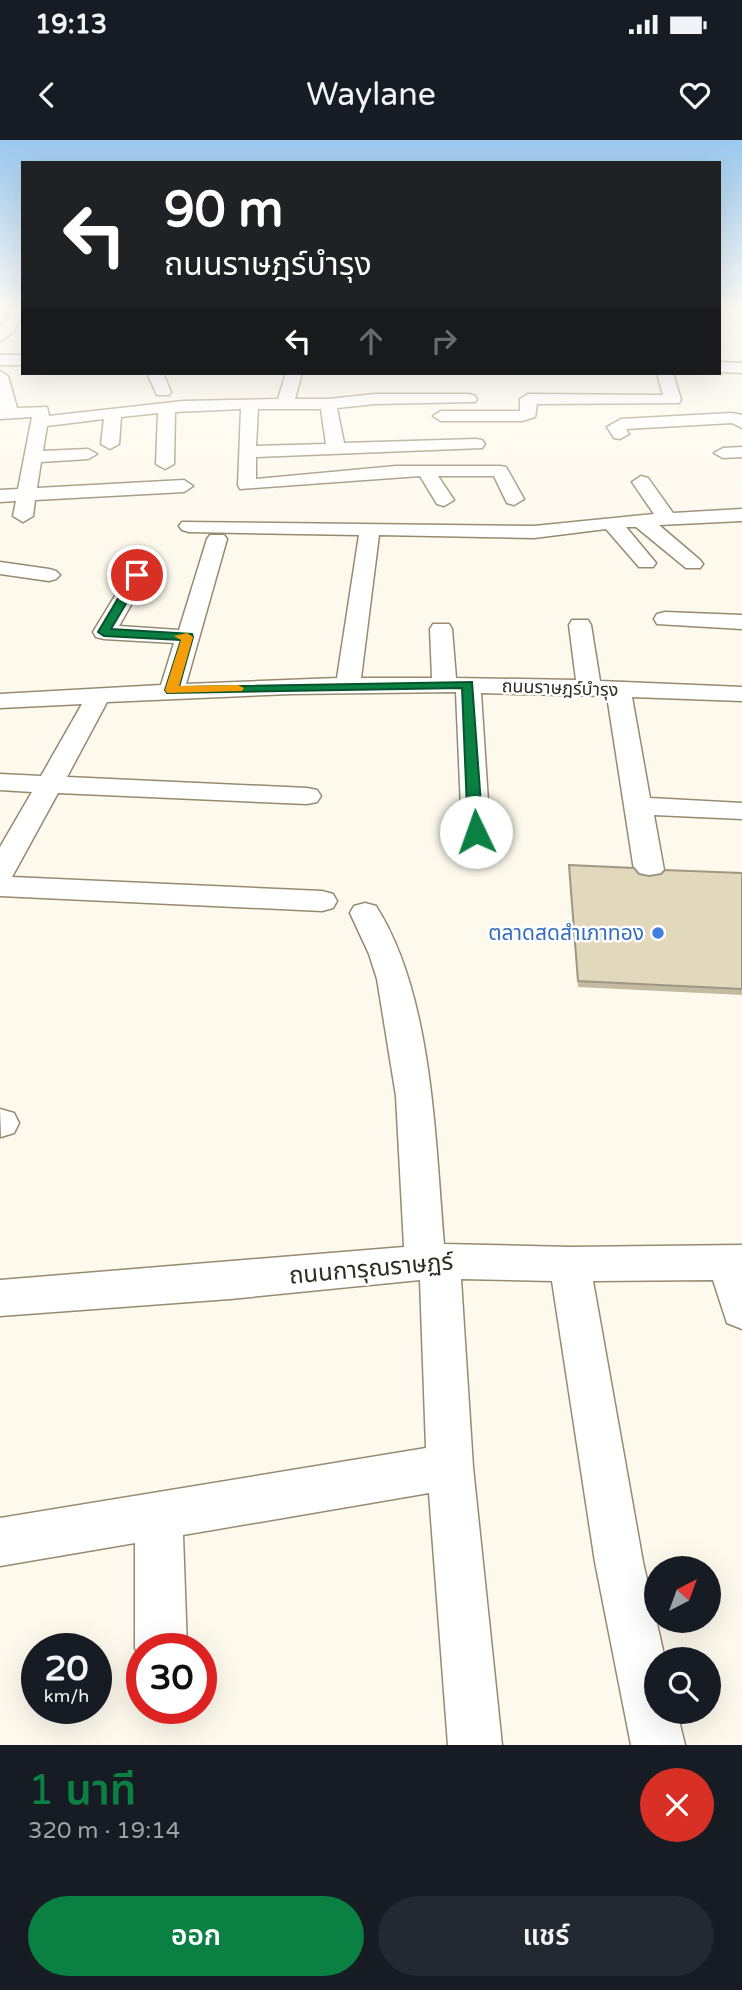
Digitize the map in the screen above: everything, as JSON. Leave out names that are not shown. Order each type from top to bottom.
[{"type":"street","points":[[1,382],[5,414],[40,417],[113,414],[165,400],[328,404],[375,398],[673,400],[668,382]]},
{"type":"street","points":[[158,382],[165,400],[165,464]]},
{"type":"street","points":[[285,404],[291,382]]},
{"type":"street","points":[[441,415],[519,416],[529,413],[528,399]]},
{"type":"street","points":[[250,404],[247,453],[237,486],[425,470],[500,471],[514,499]]},
{"type":"street","points":[[328,404],[336,449]]},
{"type":"street","points":[[110,444],[113,414]]},
{"type":"street","points":[[23,516],[40,417]]},
{"type":"street","points":[[620,434],[616,427],[621,424],[732,418],[742,423]]},
{"type":"street","points":[[247,453],[475,444]]},
{"type":"street","points":[[723,453],[742,452]]},
{"type":"street","points":[[33,457],[88,454]]},
{"type":"street","points":[[425,470],[444,500]]},
{"type":"street","points":[[641,482],[667,519]]},
{"type":"street","points":[[0,496],[184,486]]},
{"type":"street","points":[[189,526],[534,532],[611,522],[742,515]]},
{"type":"street","points":[[640,520],[693,564]]},
{"type":"street","points":[[611,522],[646,564]]},
{"type":"street","points":[[348,685],[370,529]]},
{"type":"street","points":[[172,690],[216,539]]},
{"type":"street","points":[[0,568],[49,575]]},
{"type":"street","points":[[137,575],[104,632],[187,637]]},
{"type":"street","points":[[666,619],[742,622]]},
{"type":"street","points":[[580,625],[589,689]]},
{"type":"street","points":[[441,629],[456,685],[476,832]]},
{"type":"street","name":"ถนนราษฎร์บำรุง","points":[[0,701],[172,690],[348,685],[456,685],[742,694]]},
{"type":"street","points":[[618,690],[649,870]]},
{"type":"street","points":[[0,873],[99,695]]},
{"type":"street","points":[[0,782],[307,796]]},
{"type":"street","points":[[638,806],[742,811]]},
{"type":"street","points":[[0,886],[322,901]]},
{"type":"street","points":[[365,913],[385,954],[393,979],[414,1096],[432,1261],[475,1745]]},
{"type":"street","name":"ถนนการุณราษฏร์","points":[[0,1298],[432,1261],[570,1264],[735,1262]]},
{"type":"street","points":[[735,1262],[742,1310]]},
{"type":"street","points":[[570,1264],[619,1562],[658,1745]]},
{"type":"street","points":[[0,1542],[450,1467]]},
{"type":"street","points":[[159,1516],[161,1633]]},
{"type":"building","name":"ตลาดสดสำเภาทอง","points":[[569,865],[634,868],[639,874],[649,876],[661,874],[665,870],[742,873],[742,989],[578,981]]},
{"type":"slow traffic","points":[[180,636],[187,637],[172,690],[238,688]]},
{"type":"place","name":"ตลาดสดสำเภาทอง","points":[[658,933]]},
{"type":"route","points":[[137,575],[104,632],[187,637],[172,690],[468,685],[476,832]]}]
